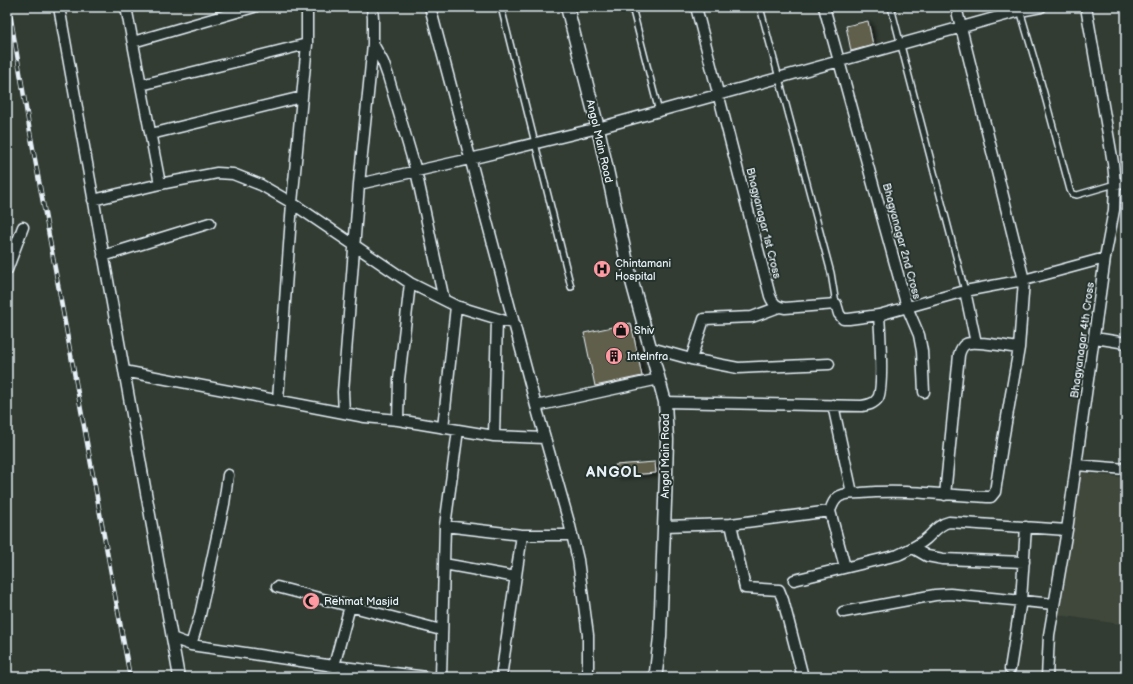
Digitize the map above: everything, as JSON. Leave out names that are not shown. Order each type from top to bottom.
[{"type":"street","points":[[59,7],[179,677]]},
{"type":"street","points":[[126,7],[152,134],[160,184]]},
{"type":"street","points":[[133,42],[254,7]]},
{"type":"street","points":[[278,400],[292,203],[307,44],[307,7]]},
{"type":"street","points":[[344,412],[343,392],[359,184],[373,44],[372,7]]},
{"type":"street","points":[[430,7],[544,438],[578,560],[588,635],[588,677]]},
{"type":"street","name":"Angol Main Road","points":[[566,7],[598,128],[628,267],[665,402],[667,440],[660,637],[656,675]]},
{"type":"street","name":"Bhagyanagar 1st Cross","points":[[696,7],[770,296],[773,303],[779,307]]},
{"type":"street","name":"Bhagyanagar 2nd Cross","points":[[824,7],[907,307],[965,291],[1024,280],[1105,258]]},
{"type":"street","points":[[845,567],[830,511],[833,502],[840,496],[852,493],[902,491],[991,497],[995,492],[1019,348],[1024,280],[956,7]]},
{"type":"street","points":[[359,184],[598,128],[961,28],[1020,9],[1041,7]]},
{"type":"street","name":"Bhagyanagar 4th Cross","points":[[1047,677],[1049,635],[1067,530],[1105,258],[1114,210],[1115,184],[1113,163],[1086,7]]},
{"type":"street","points":[[141,85],[307,44]]},
{"type":"street","points":[[373,44],[383,62],[388,76],[416,171],[444,300]]},
{"type":"street","points":[[152,134],[302,97]]},
{"type":"street","points":[[93,200],[160,184],[217,173],[233,174],[261,185],[292,203],[410,283],[456,306],[515,324]]},
{"type":"street","points":[[1115,184],[1126,182]]},
{"type":"street","points":[[104,256],[210,223]]},
{"type":"street","points":[[7,270],[23,227]]},
{"type":"street","points":[[398,420],[399,380],[410,283]]},
{"type":"street","points":[[965,291],[976,343]]},
{"type":"street","points":[[691,359],[704,319],[752,317],[779,307],[785,308],[836,304],[840,314],[844,318],[849,319],[879,315],[907,307],[919,335],[922,351],[924,392]]},
{"type":"street","points":[[443,428],[456,306]]},
{"type":"street","points":[[665,402],[833,406],[870,405],[878,397],[880,388],[881,341],[879,315]]},
{"type":"street","points":[[494,436],[497,319]]},
{"type":"street","points":[[1094,338],[1126,342]]},
{"type":"street","points":[[945,495],[959,355],[961,348],[966,344],[976,343],[1019,348]]},
{"type":"street","points":[[651,348],[719,366],[738,368],[829,364]]},
{"type":"street","points":[[124,371],[365,417],[398,420],[494,436],[544,438]]},
{"type":"street","points":[[536,406],[659,379]]},
{"type":"street","points":[[833,406],[852,493]]},
{"type":"street","points":[[440,677],[445,526],[458,430]]},
{"type":"street","points":[[1076,465],[1126,469]]},
{"type":"street","points":[[190,645],[200,615],[224,504],[228,475]]},
{"type":"street","points":[[664,526],[731,524],[830,511]]},
{"type":"street","points":[[794,580],[898,555],[913,548],[926,539],[940,525],[948,522],[1067,530]]},
{"type":"street","points":[[731,524],[745,588],[778,590],[783,600],[803,677]]},
{"type":"street","points":[[445,526],[522,535],[572,535]]},
{"type":"street","points":[[1010,669],[1020,600],[1026,527]]},
{"type":"street","points":[[501,677],[522,535]]},
{"type":"street","points":[[913,548],[927,556],[943,559],[1024,562]]},
{"type":"street","points":[[444,564],[516,577]]},
{"type":"street","points":[[277,587],[441,630]]},
{"type":"street","points":[[843,612],[936,595],[950,594],[1054,604]]},
{"type":"street","points":[[332,677],[350,606]]},
{"type":"street","points":[[172,638],[190,645],[334,666],[427,677]]},
{"type":"lane","points":[[501,7],[572,287]]},
{"type":"lane","points":[[632,7],[658,112]]},
{"type":"lane","points":[[760,7],[831,273],[836,304]]},
{"type":"lane","points":[[891,7],[965,291]]},
{"type":"lane","points":[[1020,9],[1072,194],[1076,195],[1115,184]]},
{"type":"shaded area","points":[[1079,472],[1126,478],[1126,625],[1059,615]]},
{"type":"building","points":[[868,21],[873,45],[851,51],[846,26]]},
{"type":"building","name":"Intelnfra","points":[[631,323],[642,376],[595,386],[584,333]]},
{"type":"building","points":[[655,462],[656,473],[616,476],[615,465]]},
{"type":"railway","points":[[9,7],[30,132],[130,677]]},
{"type":"place","name":"Chintamani Hospital","points":[[602,269]]},
{"type":"place","name":"Shiv","points":[[621,330]]},
{"type":"place","name":"Intelnfra","points":[[614,356]]},
{"type":"place","name":"Rehmat Masjid","points":[[311,601]]},
{"type":"district","name":"ANGOL","points":[[614,472]]}]
